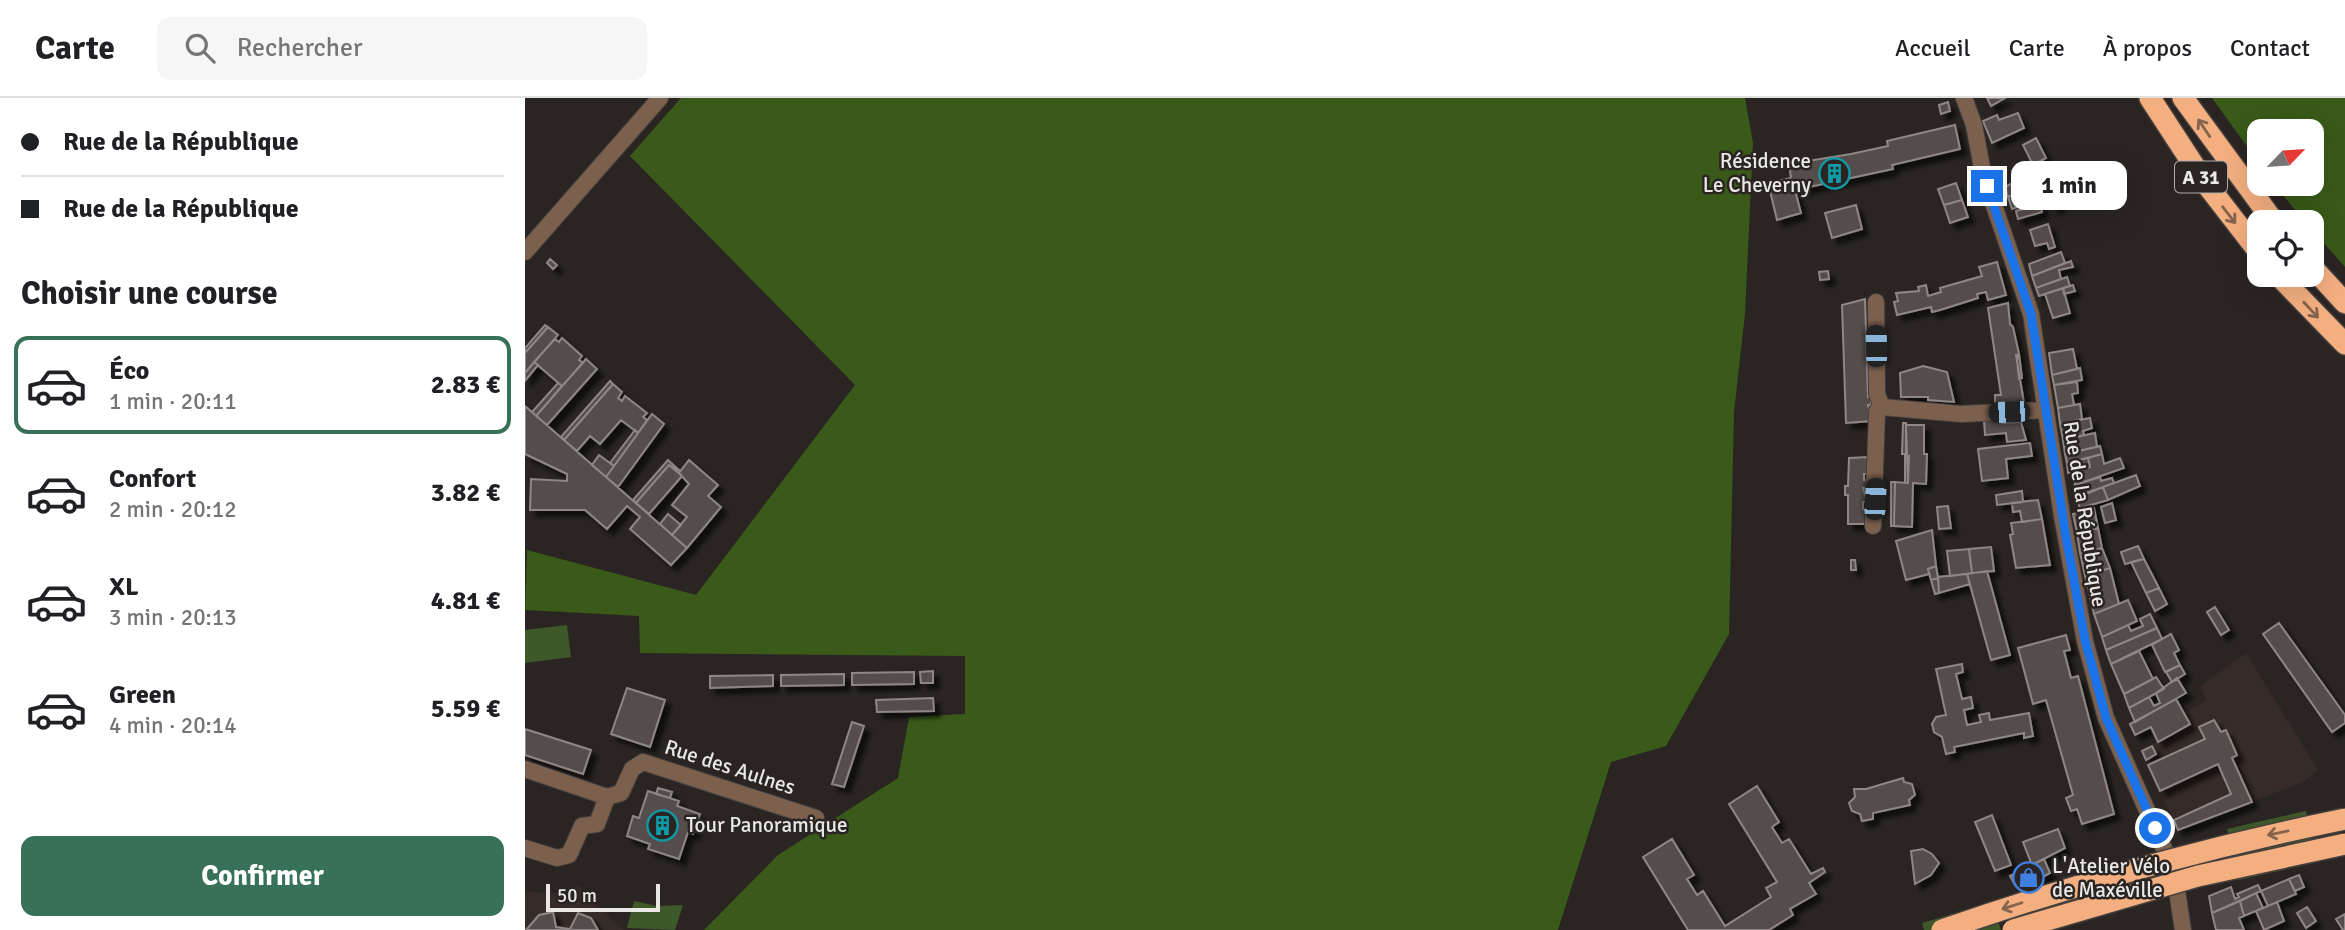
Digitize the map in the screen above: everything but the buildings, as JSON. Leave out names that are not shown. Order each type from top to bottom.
[{"type":"highway","name":"A 31","points":[[2150,98],[2204,181],[2247,237]]},
{"type":"highway","name":"A 31","points":[[2183,98],[2265,210]]},
{"type":"highway","points":[[2324,280],[2345,303]]},
{"type":"highway","points":[[2290,287],[2345,344]]},
{"type":"highway","points":[[1942,930],[2061,890],[2143,867],[2345,819]]},
{"type":"highway","points":[[2013,930],[2198,876],[2345,844]]},
{"type":"street","points":[[525,252],[660,98]]},
{"type":"street","name":"Rue de la République","points":[[1965,98],[1983,173],[2029,303],[2085,640],[2106,718],[2174,871],[2183,930]]},
{"type":"street","points":[[1875,302],[1877,394],[1882,407]]},
{"type":"street","points":[[1873,526],[1877,411],[1882,407],[1961,414],[2046,410]]},
{"type":"street","name":"Rue des Aulnes","points":[[525,848],[557,858],[569,855],[582,826],[597,824],[607,797],[624,790],[637,764],[650,762],[816,818]]},
{"type":"street","points":[[525,769],[607,797]]},
{"type":"shaded area","points":[[2246,653],[2318,770],[2303,782],[2178,830],[2142,751],[2190,724],[2184,713],[2206,700],[2200,686]]},
{"type":"shaded area","points":[[579,885],[587,898],[624,930],[525,930],[525,892],[556,893]]},
{"type":"green space","points":[[681,98],[1745,98],[1753,143],[1745,314],[1734,412],[1729,634],[1666,746],[1611,762],[1558,930],[704,930],[778,855],[898,778],[909,717],[965,714],[965,656],[640,653],[639,616],[525,610],[527,550],[696,595],[855,385],[630,156]]},
{"type":"green space","points":[[2212,98],[2345,98],[2345,267],[2324,243],[2324,210],[2295,210],[2284,196],[2324,196],[2324,119],[2247,119],[2247,146]]},
{"type":"green space","points":[[567,625],[571,657],[525,663],[525,630]]},
{"type":"green space","points":[[2306,811],[2318,862],[2239,880],[2227,829]]},
{"type":"green space","points":[[634,901],[657,906],[683,905],[675,930],[627,928]]},
{"type":"green space","points":[[1992,902],[2001,930],[1924,930],[1922,923]]},
{"type":"place","name":"Résidence Le Cheverny","points":[[1834,173]]},
{"type":"place","name":"Tour Panoramique","points":[[663,825]]},
{"type":"place","name":"L'Atelier Vélo de Maxéville","points":[[2029,878]]},
{"type":"route","points":[[1987,186],[2029,303],[2085,640],[2106,718],[2155,828]]}]
